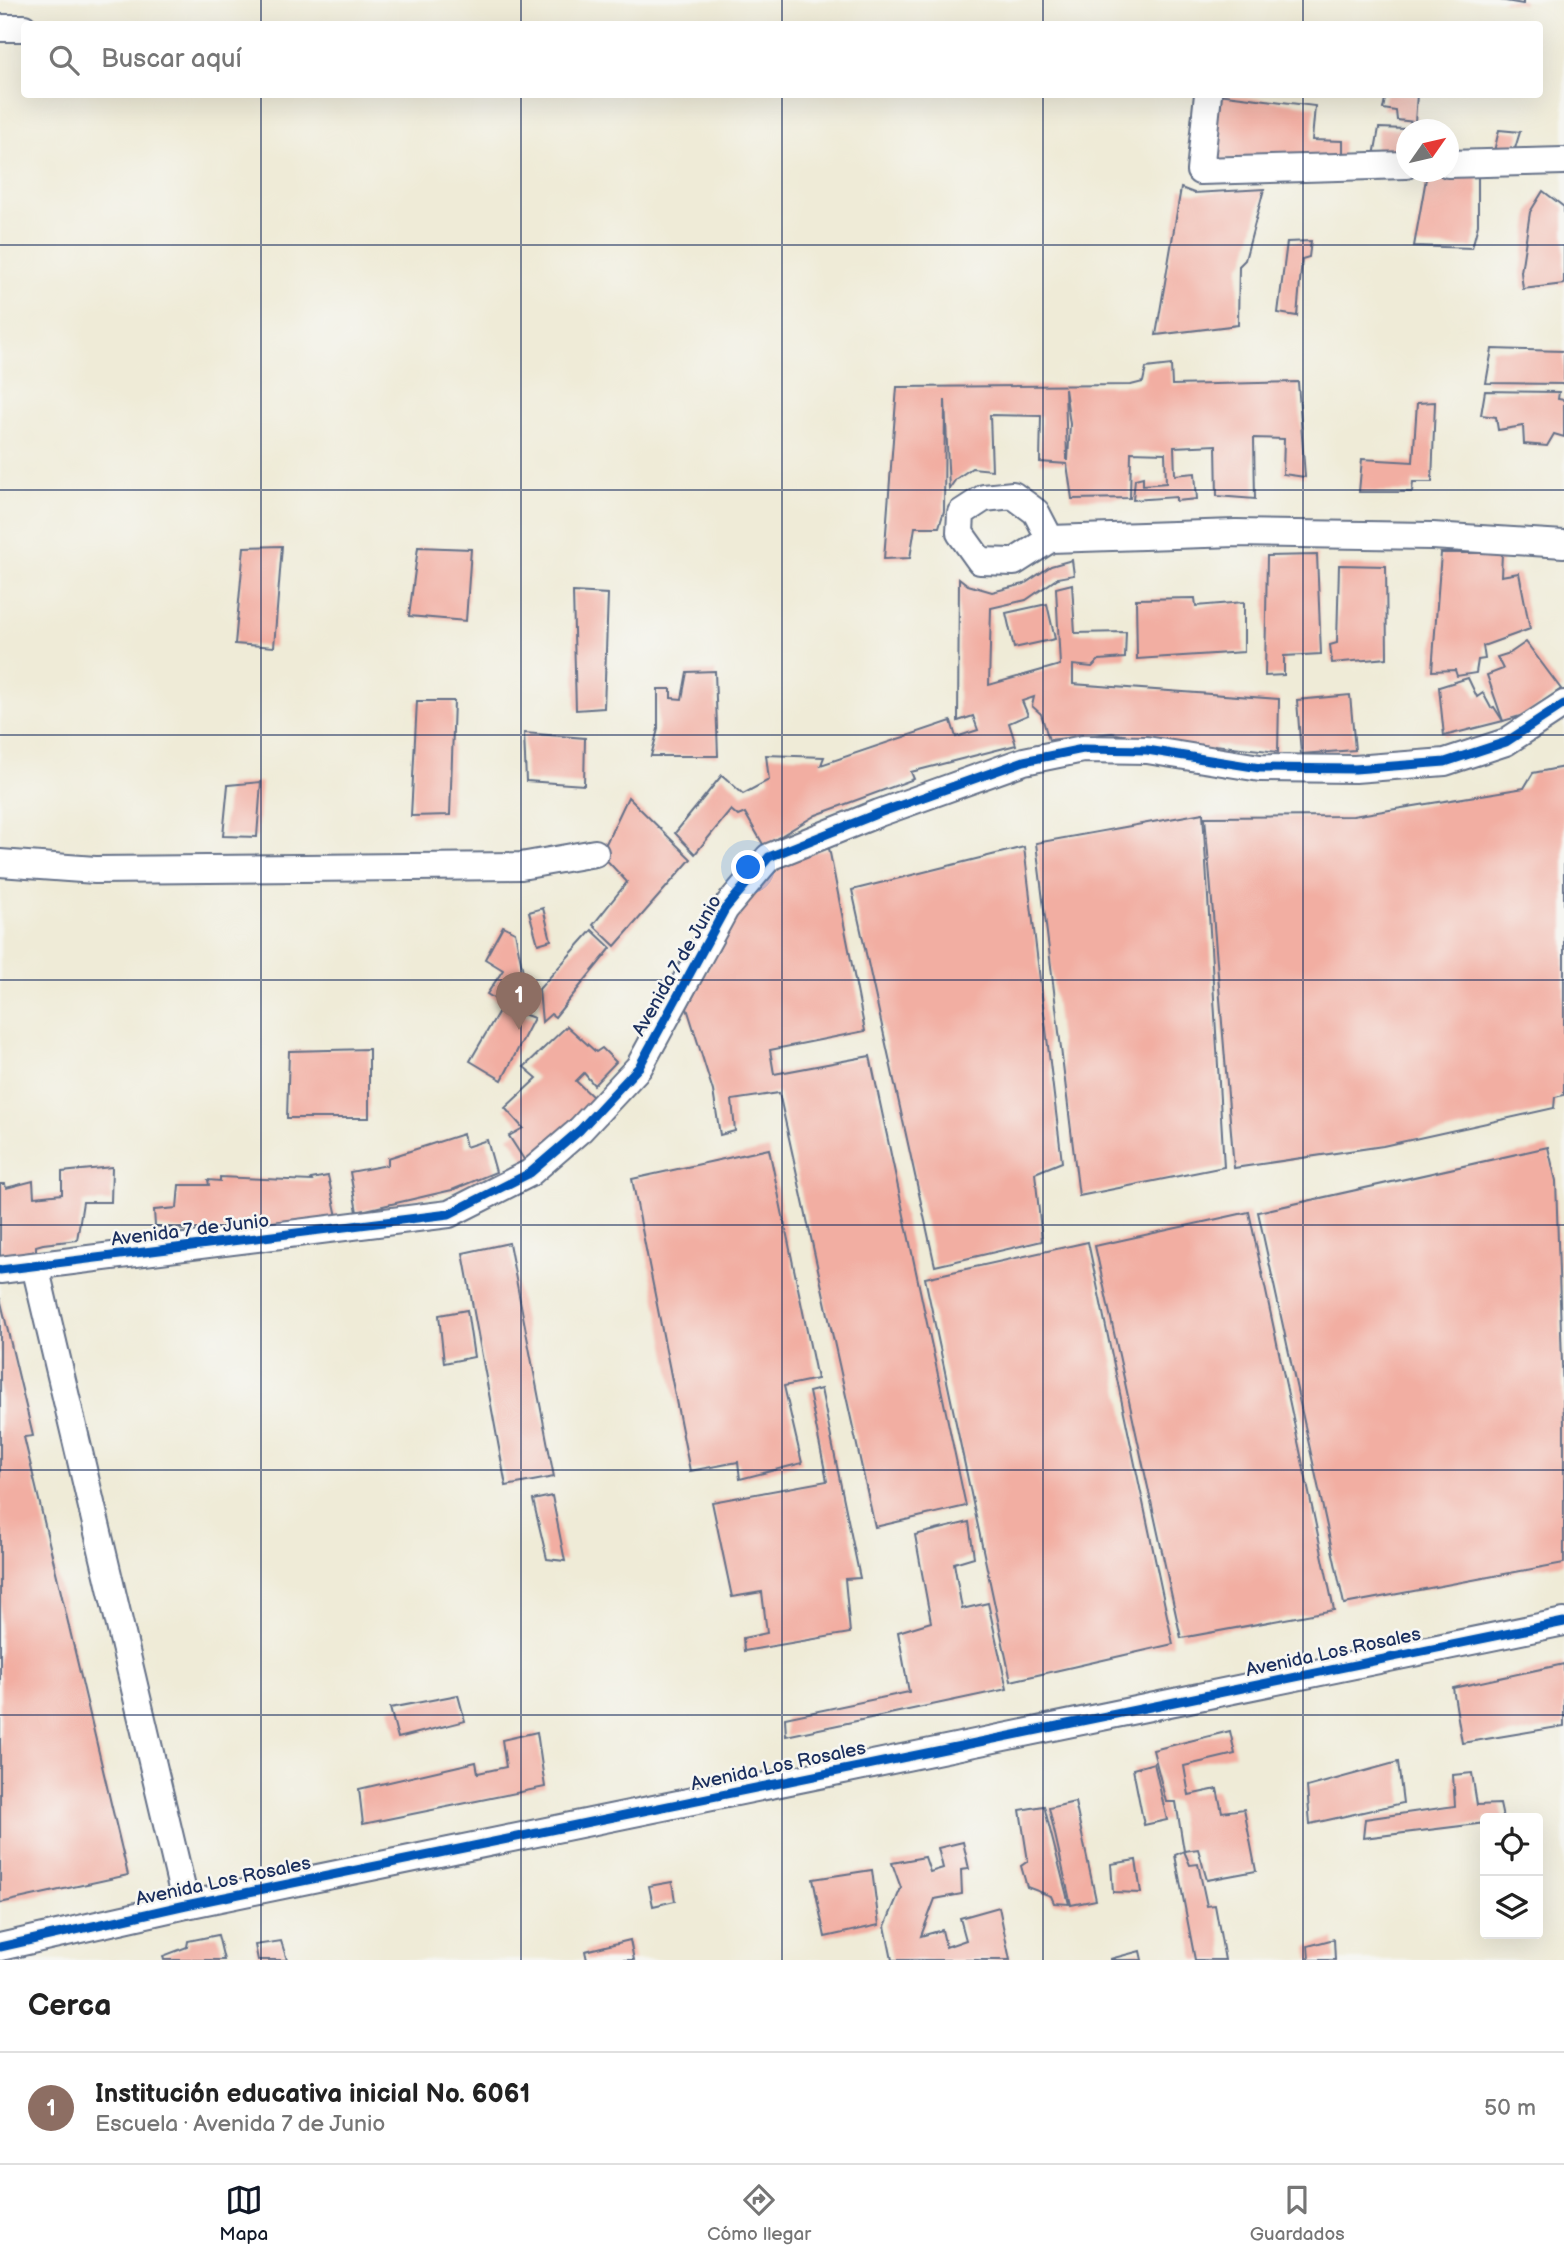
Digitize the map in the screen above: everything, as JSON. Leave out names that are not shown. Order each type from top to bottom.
[{"type":"street","points":[[0,28],[21,28]]},
{"type":"street","points":[[1208,98],[1200,172],[1396,165]]},
{"type":"street","points":[[1459,164],[1564,160]]},
{"type":"street","points":[[1050,539],[1323,533],[1564,544]]},
{"type":"street","name":"Avenida 7 de Junio","points":[[0,1270],[449,1214],[530,1173],[580,1130],[639,1066],[724,909],[769,857],[879,813],[1024,761],[1083,749],[1147,750],[1261,768],[1354,769],[1445,762],[1506,742],[1564,704]]},
{"type":"street","points":[[0,863],[96,870],[521,866],[596,853]]},
{"type":"street","points":[[35,1266],[186,1905]]},
{"type":"street","name":"Avenida Los Rosales","points":[[0,1947],[186,1905],[1564,1622]]},
{"type":"building","points":[[1500,0],[1523,0],[1523,4]]},
{"type":"building","points":[[1218,98],[1250,98],[1315,106],[1312,140],[1343,141],[1343,161],[1212,160]]},
{"type":"building","points":[[1385,98],[1417,98],[1415,119],[1397,119],[1396,111],[1383,109]]},
{"type":"building","points":[[1379,128],[1396,129],[1396,155],[1374,156]]},
{"type":"building","points":[[1499,130],[1520,132],[1513,155],[1493,156]]},
{"type":"building","points":[[1459,173],[1478,173],[1478,225],[1472,248],[1414,246],[1425,182],[1459,182]]},
{"type":"building","points":[[1181,188],[1194,193],[1264,189],[1245,260],[1239,266],[1238,325],[1156,335]]},
{"type":"building","points":[[1543,191],[1564,207],[1564,284],[1523,289],[1521,272],[1530,212]]},
{"type":"building","points":[[1311,241],[1309,257],[1302,259],[1297,316],[1278,313],[1287,242]]},
{"type":"building","points":[[1492,349],[1564,351],[1564,384],[1486,383]]},
{"type":"building","points":[[1171,365],[1172,385],[1298,382],[1305,477],[1283,474],[1284,439],[1254,438],[1255,499],[1217,496],[1216,445],[1174,447],[1175,475],[1195,473],[1197,499],[1176,501],[1176,497],[1133,500],[1135,479],[1143,477],[1143,485],[1166,483],[1165,453],[1131,452],[1130,498],[1072,499],[1067,464],[1040,462],[1041,416],[990,415],[992,470],[972,468],[956,479],[949,489],[945,400],[944,511],[939,527],[915,527],[910,558],[884,559],[897,387],[1131,385],[1143,382],[1146,368]],"holes":[[[1065,389],[1070,424],[1068,460],[1067,460]]]},
{"type":"building","points":[[1485,391],[1559,392],[1558,399],[1564,400],[1564,437],[1554,434],[1547,446],[1524,444],[1523,426],[1498,430],[1496,417],[1481,415]]},
{"type":"building","points":[[1435,402],[1432,482],[1413,482],[1412,492],[1359,492],[1362,459],[1413,462],[1417,403]]},
{"type":"building","points":[[282,546],[274,647],[235,644],[244,547]]},
{"type":"building","points":[[418,547],[471,549],[466,621],[409,616]]},
{"type":"building","points":[[1441,553],[1502,553],[1501,576],[1519,573],[1530,629],[1483,646],[1485,659],[1478,660],[1476,673],[1457,676],[1455,670],[1432,671]]},
{"type":"building","points":[[1317,555],[1321,654],[1284,656],[1284,675],[1265,676],[1267,556]]},
{"type":"building","points":[[1072,560],[1074,575],[1058,578],[1026,600],[991,608],[989,685],[1060,665],[1056,588],[1072,584],[1075,633],[1126,632],[1125,658],[1099,660],[1092,667],[1073,665],[1073,684],[1279,699],[1278,752],[1215,745],[1215,752],[1112,733],[1049,740],[1041,714],[1032,706],[1034,697],[1022,701],[1028,715],[1009,723],[1016,745],[911,772],[914,779],[816,815],[764,846],[745,813],[738,816],[731,810],[695,854],[675,833],[722,775],[743,794],[769,780],[766,755],[824,757],[821,765],[951,721],[956,737],[978,730],[973,716],[958,721],[959,578],[968,585],[992,592],[1024,584],[1051,566]]},
{"type":"building","points":[[1339,565],[1386,566],[1387,658],[1332,663],[1330,645],[1337,643]]},
{"type":"building","points":[[573,592],[608,594],[604,708],[576,710]]},
{"type":"building","points":[[1195,598],[1196,606],[1244,602],[1244,652],[1137,659],[1136,599]]},
{"type":"building","points":[[1047,604],[1055,639],[1014,648],[1006,613]]},
{"type":"building","points":[[1526,642],[1561,689],[1527,714],[1503,721],[1487,675],[1503,669],[1497,657],[1510,653]]},
{"type":"building","points":[[715,671],[718,756],[651,756],[658,729],[658,689],[671,689],[671,698],[682,699],[687,672]]},
{"type":"building","points":[[1468,678],[1477,697],[1483,693],[1491,708],[1494,707],[1503,721],[1444,736],[1439,687]]},
{"type":"building","points":[[1350,695],[1355,750],[1301,754],[1297,700]]},
{"type":"building","points":[[417,701],[454,701],[450,815],[411,816]]},
{"type":"building","points":[[524,733],[585,738],[584,785],[526,781]]},
{"type":"building","points":[[1564,767],[1564,1095],[1555,1097],[1554,1108],[1383,1146],[1234,1168],[1205,817],[1353,816],[1524,788],[1533,773]]},
{"type":"building","points":[[261,782],[257,837],[223,836],[228,785]]},
{"type":"building","points":[[628,797],[691,859],[615,946],[593,925],[627,882],[601,854]]},
{"type":"building","points":[[1203,813],[1224,1167],[1079,1196],[1036,843]]},
{"type":"building","points":[[1024,847],[1062,1162],[1035,1173],[1042,1241],[935,1266],[852,890]]},
{"type":"building","points":[[829,848],[865,1031],[770,1050],[774,1074],[870,1056],[966,1506],[875,1527],[779,1093],[732,1100],[735,1131],[720,1135],[713,1091],[687,1008],[738,911],[762,881],[796,857]]},
{"type":"building","points":[[543,908],[551,940],[538,944],[529,912]]},
{"type":"building","points":[[503,926],[515,932],[528,997],[515,1011],[534,1018],[502,1080],[470,1061],[503,1004],[487,994],[503,970],[485,959]]},
{"type":"building","points":[[592,930],[611,948],[555,1017],[551,1014],[542,1022],[539,989]]},
{"type":"building","points":[[567,1026],[596,1052],[602,1048],[616,1062],[594,1085],[584,1073],[576,1081],[594,1098],[546,1150],[525,1161],[509,1136],[523,1128],[505,1108],[537,1078],[524,1067]]},
{"type":"building","points":[[369,1049],[369,1118],[287,1118],[289,1051]]},
{"type":"building","points":[[463,1134],[466,1147],[487,1140],[496,1172],[452,1190],[357,1212],[350,1172],[388,1165],[388,1158]]},
{"type":"building","points":[[1548,1147],[1556,1181],[1564,1423],[1564,1563],[1344,1604],[1258,1212]]},
{"type":"building","points":[[769,1149],[817,1379],[784,1386],[802,1463],[740,1479],[738,1462],[690,1471],[632,1179]]},
{"type":"building","points":[[112,1167],[111,1202],[83,1202],[77,1240],[43,1244],[36,1246],[36,1251],[0,1259],[0,1184],[5,1184],[6,1188],[33,1181],[34,1197],[62,1194],[62,1172]]},
{"type":"building","points":[[328,1176],[338,1221],[198,1232],[155,1226],[154,1210],[177,1208],[179,1185],[209,1185],[208,1180],[220,1181],[220,1177],[312,1181],[311,1179]]},
{"type":"building","points":[[1249,1212],[1334,1610],[1181,1638],[1095,1246]]},
{"type":"building","points":[[1088,1242],[1173,1644],[1011,1681],[925,1278]]},
{"type":"building","points":[[509,1243],[554,1477],[506,1486],[463,1253]]},
{"type":"building","points":[[0,1298],[33,1436],[24,1437],[128,1875],[0,1903]]},
{"type":"building","points":[[467,1310],[474,1357],[444,1363],[439,1315]]},
{"type":"building","points":[[821,1389],[860,1578],[845,1579],[850,1633],[744,1651],[743,1638],[767,1633],[762,1592],[732,1597],[712,1502],[827,1481],[809,1392]]},
{"type":"building","points":[[552,1496],[565,1561],[547,1559],[533,1500]]},
{"type":"building","points":[[969,1522],[974,1557],[954,1563],[962,1609],[988,1603],[1007,1689],[786,1736],[785,1718],[909,1692],[898,1632],[931,1622],[915,1535]]},
{"type":"building","points":[[1564,1664],[1564,1726],[1462,1743],[1453,1688]]},
{"type":"building","points":[[458,1695],[465,1721],[398,1738],[390,1708]]},
{"type":"building","points":[[1230,1731],[1235,1754],[1184,1766],[1189,1795],[1217,1789],[1222,1812],[1244,1809],[1256,1871],[1207,1880],[1198,1849],[1184,1851],[1176,1802],[1166,1802],[1153,1750]]},
{"type":"building","points":[[537,1732],[545,1787],[363,1824],[359,1789],[476,1762],[478,1773],[506,1767],[502,1740]]},
{"type":"building","points":[[1398,1762],[1403,1803],[1310,1824],[1307,1787]]},
{"type":"building","points":[[1154,1763],[1167,1820],[1144,1825],[1133,1769]]},
{"type":"building","points":[[1472,1773],[1477,1805],[1500,1804],[1502,1813],[1480,1813],[1480,1824],[1363,1838],[1365,1819],[1455,1806],[1453,1775]]},
{"type":"building","points":[[1075,1802],[1096,1900],[1071,1905],[1049,1808]]},
{"type":"building","points":[[1044,1806],[1069,1904],[1054,1903],[1051,1896],[1027,1887],[1021,1866],[1028,1861],[1020,1810]]},
{"type":"building","points":[[963,1842],[969,1869],[961,1870],[962,1894],[935,1899],[921,1936],[942,1930],[946,1947],[966,1940],[960,1918],[999,1907],[1010,1960],[892,1960],[885,1926],[901,1888],[892,1863],[925,1857],[930,1872],[943,1868],[938,1848]]},
{"type":"building","points":[[1184,1851],[1190,1865],[1198,1864],[1207,1906],[1215,1905],[1225,1960],[1195,1960],[1175,1855]]},
{"type":"building","points":[[1136,1860],[1141,1893],[1113,1892],[1111,1864]]},
{"type":"building","points":[[872,1870],[879,1925],[825,1937],[813,1879]]},
{"type":"building","points":[[672,1882],[675,1901],[653,1906],[649,1886]]},
{"type":"building","points":[[218,1935],[224,1960],[164,1960],[163,1956],[187,1947],[188,1941]]},
{"type":"building","points":[[1334,1939],[1335,1960],[1309,1960],[1308,1946]]},
{"type":"building","points":[[630,1940],[634,1960],[587,1960],[585,1951]]},
{"type":"building","points":[[281,1941],[287,1960],[258,1960],[255,1945]]},
{"type":"building","points":[[1140,1951],[1142,1960],[1110,1960],[1110,1959]]},
{"type":"cycle path","points":[[0,1270],[449,1214],[530,1173],[580,1130],[639,1067],[725,909],[769,857],[879,813],[1024,761],[1083,749],[1147,750],[1260,768],[1355,769],[1445,762],[1506,742],[1564,704]]},
{"type":"cycle path","points":[[0,1947],[186,1905],[1564,1622]]},
{"type":"place","name":"Institución educativa inicial No. 6061","points":[[519,1030]]}]
